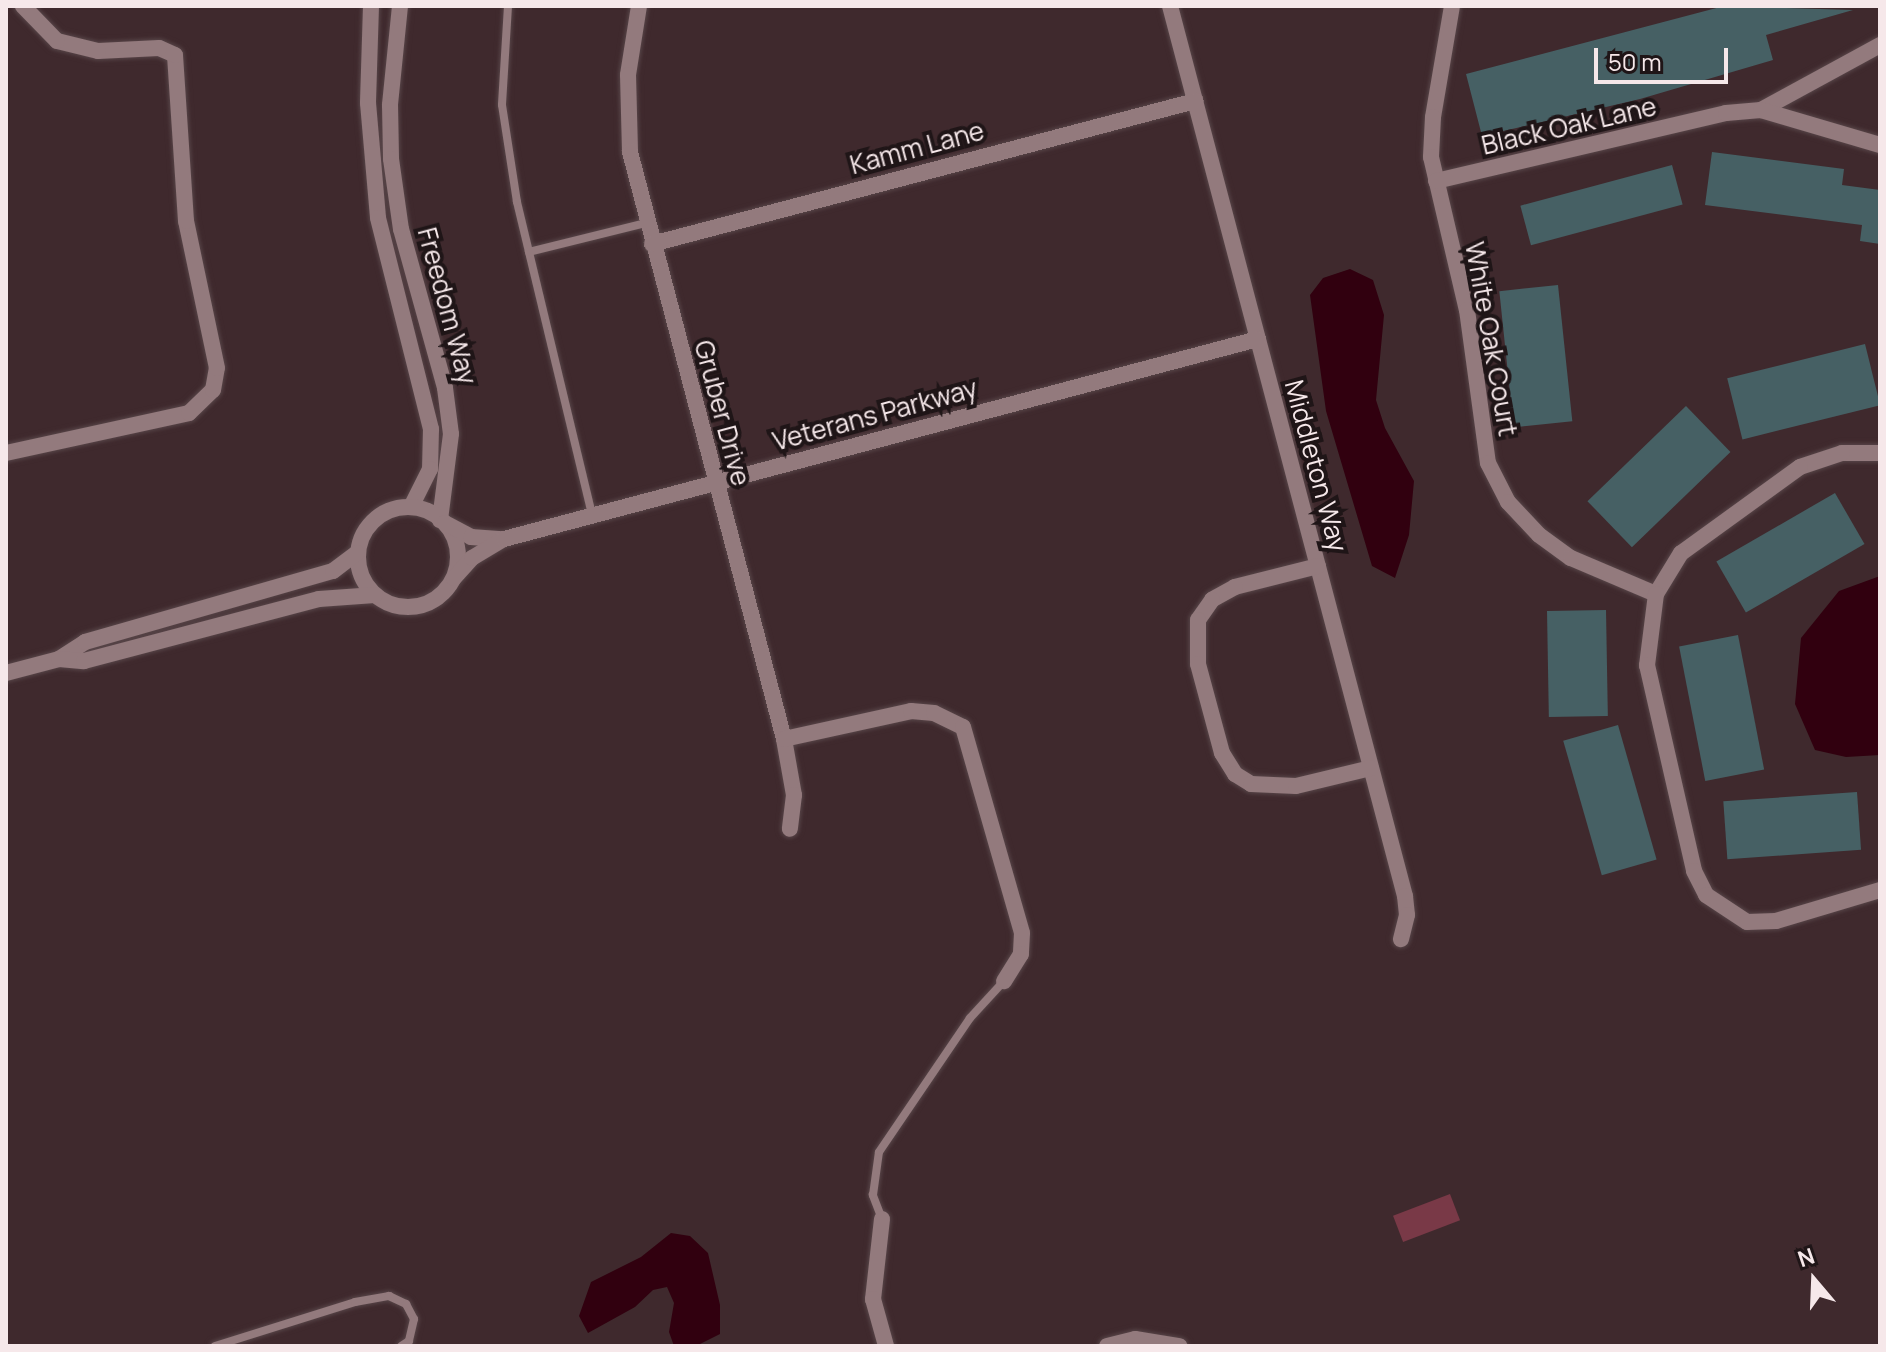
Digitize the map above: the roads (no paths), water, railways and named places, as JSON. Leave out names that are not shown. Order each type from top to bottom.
[{"type":"street","points":[[6,453],[189,413],[213,390],[217,368],[186,221],[175,55],[159,48],[98,51],[57,41],[23,6]]},
{"type":"street","name":"Freedom Way","points":[[371,6],[368,103],[378,218],[431,429],[430,469],[411,507]]},
{"type":"street","name":"Freedom Way","points":[[400,6],[390,105],[401,229],[445,388],[451,434],[442,521]]},
{"type":"street","name":"Gruber Drive","points":[[639,6],[630,40],[627,117],[646,223],[784,739],[794,795],[790,829]]},
{"type":"street","name":"Middleton Way","points":[[1170,6],[1405,896],[1407,915],[1401,939]]},
{"type":"street","name":"White Oak Court","points":[[1452,6],[1433,117],[1436,181],[1467,310],[1488,463],[1508,502],[1571,558],[1656,594]]},
{"type":"street","name":"Black Oak Lane","points":[[1761,110],[1880,45]]},
{"type":"street","name":"Kamm Lane","points":[[652,244],[1195,101]]},
{"type":"street","points":[[368,103],[390,105]]},
{"type":"street","name":"Black Oak Lane","points":[[1436,181],[1726,113],[1761,110],[1880,145]]},
{"type":"street","name":"Veterans Parkway","points":[[454,578],[472,558],[504,539],[1258,339]]},
{"type":"street","points":[[1880,453],[1842,453],[1800,467],[1681,553],[1656,594],[1647,665],[1650,693],[1694,871],[1706,895],[1747,922],[1776,921],[1880,890]]},
{"type":"street","points":[[411,507],[442,521],[457,549],[454,578],[445,591],[419,606],[388,604],[375,595],[364,583],[357,553],[361,538],[381,515],[411,507]]},
{"type":"street","name":"Veterans Parkway","points":[[442,521],[471,537],[504,539]]},
{"type":"street","points":[[6,673],[59,659],[85,642],[333,571],[357,553]]},
{"type":"street","points":[[1318,566],[1235,587],[1212,600],[1198,620],[1198,664],[1222,753],[1243,779],[1269,788],[1371,768]]},
{"type":"street","points":[[59,659],[84,661],[319,599],[375,595]]},
{"type":"street","points":[[784,739],[911,711],[934,713],[963,727],[1022,933],[1021,954],[1004,981]]},
{"type":"street","points":[[882,1219],[873,1299],[886,1346]]},
{"type":"street","points":[[1107,1346],[1135,1339],[1179,1346]]},
{"type":"lane","points":[[508,6],[502,105],[529,252],[592,515]]},
{"type":"lane","points":[[529,252],[646,223]]},
{"type":"lane","points":[[401,302],[419,295]]},
{"type":"lane","points":[[882,1219],[873,1195],[879,1152],[970,1018],[1004,981]]},
{"type":"lane","points":[[215,1346],[355,1302],[389,1296],[406,1304],[414,1319],[409,1341],[401,1346]]}]
